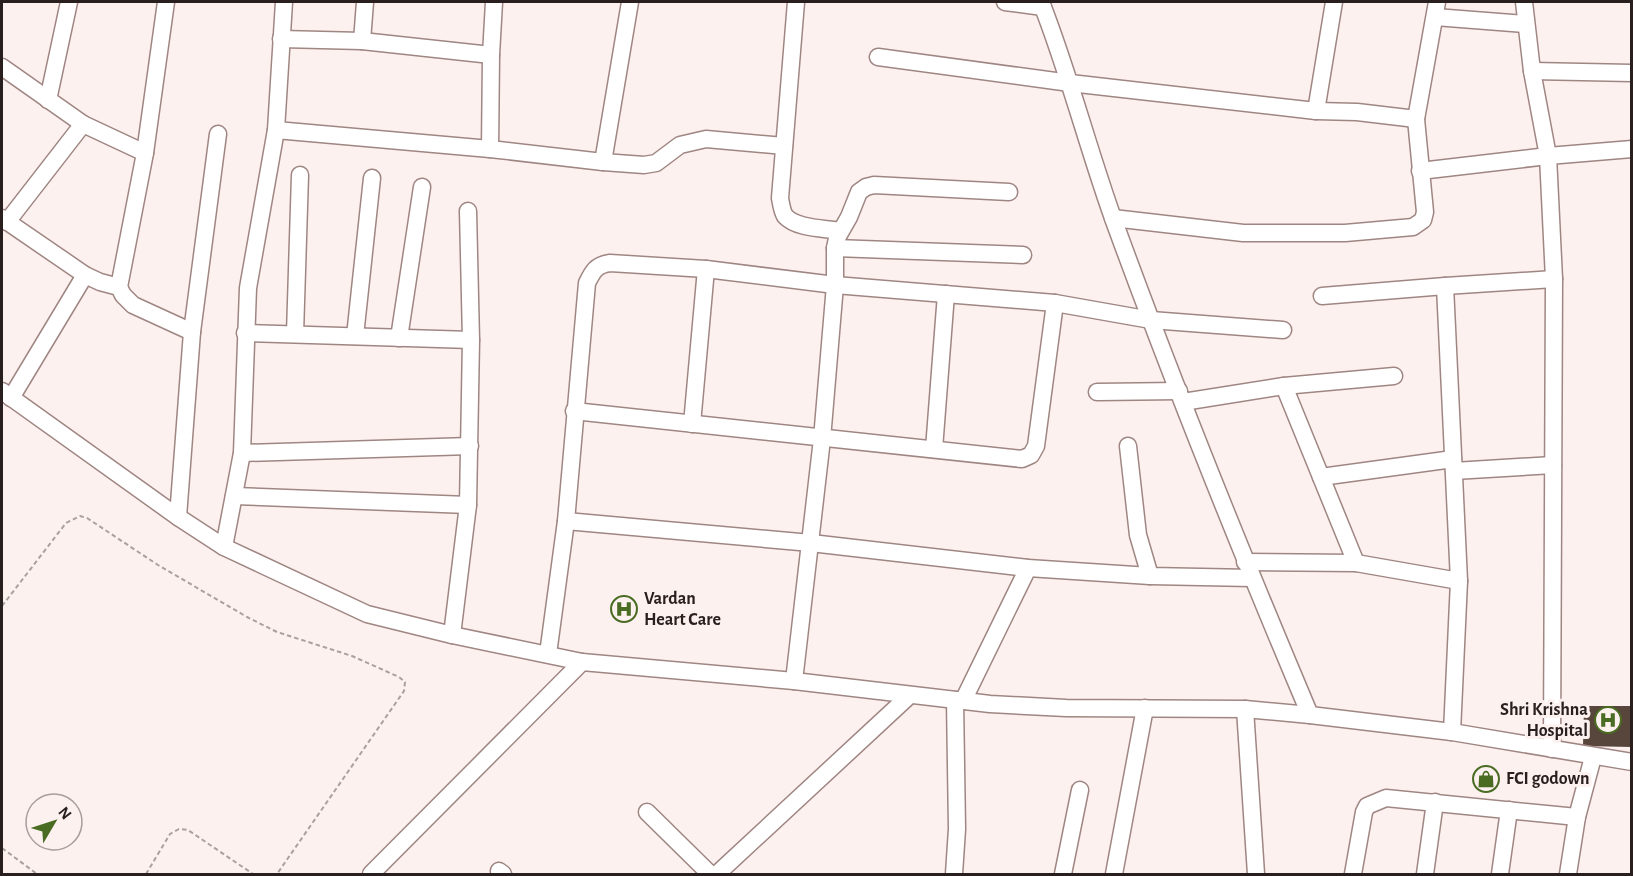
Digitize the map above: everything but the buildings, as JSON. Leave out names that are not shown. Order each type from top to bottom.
[{"type":"street","points":[[48,100],[69,2]]},
{"type":"street","points":[[166,2],[145,153],[119,287],[133,305],[192,332]]},
{"type":"street","points":[[224,547],[242,453],[248,288],[276,130],[284,2]]},
{"type":"street","points":[[362,41],[365,2]]},
{"type":"street","points":[[490,149],[494,2]]},
{"type":"street","points":[[603,162],[630,2]]},
{"type":"street","points":[[796,2],[780,198],[783,214],[801,225],[840,231]]},
{"type":"street","points":[[1005,2],[1042,4],[1113,218],[1151,320],[1245,562],[1310,715]]},
{"type":"street","points":[[1316,111],[1334,2]]},
{"type":"street","points":[[1524,2],[1532,71],[1548,156],[1554,279],[1552,749]]},
{"type":"street","points":[[1113,218],[1243,233],[1345,233],[1413,227],[1423,220],[1425,212],[1416,119],[1436,9],[1525,24]]},
{"type":"street","points":[[281,39],[362,41],[491,55]]},
{"type":"street","points":[[878,57],[1070,83],[1316,111],[1357,112],[1416,119]]},
{"type":"street","points":[[2,67],[83,124],[145,153]]},
{"type":"street","points":[[1532,71],[1632,74]]},
{"type":"street","points":[[83,124],[4,220],[85,275],[119,287]]},
{"type":"street","points":[[276,130],[644,165],[656,163],[680,145],[706,139],[784,146]]},
{"type":"street","points":[[178,517],[192,332],[218,134]]},
{"type":"street","points":[[1420,171],[1632,149]]},
{"type":"street","points":[[295,334],[300,176]]},
{"type":"street","points":[[355,336],[372,178]]},
{"type":"street","points":[[794,681],[822,439],[835,285],[835,248],[840,231],[849,217],[859,192],[874,185],[1009,192]]},
{"type":"street","points":[[399,338],[423,187]]},
{"type":"street","points":[[452,635],[468,505],[471,340],[468,211]]},
{"type":"street","points":[[835,248],[1023,255]]},
{"type":"street","points":[[548,654],[566,521],[587,283],[592,272],[600,265],[610,263],[706,269],[835,285],[1055,303],[1151,320],[1283,330]]},
{"type":"street","points":[[693,424],[706,269]]},
{"type":"street","points":[[85,275],[6,395],[224,547],[367,614],[452,635],[582,662],[794,681],[959,701],[1066,708],[1245,709],[1310,715],[1452,732],[1632,762]]},
{"type":"street","points":[[1322,296],[1554,279]]},
{"type":"street","points":[[1445,286],[1459,581],[1452,732]]},
{"type":"street","points":[[934,449],[946,294]]},
{"type":"street","points":[[574,411],[1022,459],[1031,455],[1036,446],[1055,303]]},
{"type":"street","points":[[245,333],[471,340]]},
{"type":"street","points":[[1097,392],[1181,396],[1394,376]]},
{"type":"street","points":[[1284,386],[1356,563]]},
{"type":"street","points":[[242,453],[470,446]]},
{"type":"street","points":[[1128,446],[1138,535],[1150,576]]},
{"type":"street","points":[[1321,477],[1454,465],[1553,465]]},
{"type":"street","points":[[234,496],[468,505]]},
{"type":"street","points":[[566,521],[811,543],[1028,568],[1150,576],[1252,578]]},
{"type":"street","points":[[1245,562],[1356,563],[1459,581]]},
{"type":"street","points":[[954,874],[959,701],[1028,568]]},
{"type":"street","points":[[371,874],[582,662]]},
{"type":"street","points":[[717,874],[910,695]]},
{"type":"street","points":[[1114,874],[1145,708]]},
{"type":"street","points":[[1245,709],[1256,874]]},
{"type":"street","points":[[1568,874],[1577,817],[1593,757]]},
{"type":"street","points":[[1063,874],[1080,790]]},
{"type":"street","points":[[1353,874],[1364,812],[1367,806],[1386,798],[1577,817]]},
{"type":"street","points":[[1425,874],[1435,802]]},
{"type":"street","points":[[1500,874],[1509,810]]},
{"type":"street","points":[[647,812],[710,874]]},
{"type":"path","points":[[2,606],[66,523],[80,516],[87,518],[168,571],[247,617],[277,632],[352,656],[399,676],[405,682],[404,691],[277,874]]},
{"type":"path","points":[[146,874],[170,834],[179,829],[188,830],[253,874]]},
{"type":"path","points":[[2,848],[37,874]]},
{"type":"place","name":"Vardan Heart Care","points":[[624,609]]},
{"type":"place","name":"Shri Krishna Hospital","points":[[1608,720]]},
{"type":"place","name":"FCI godown","points":[[1486,779]]}]
